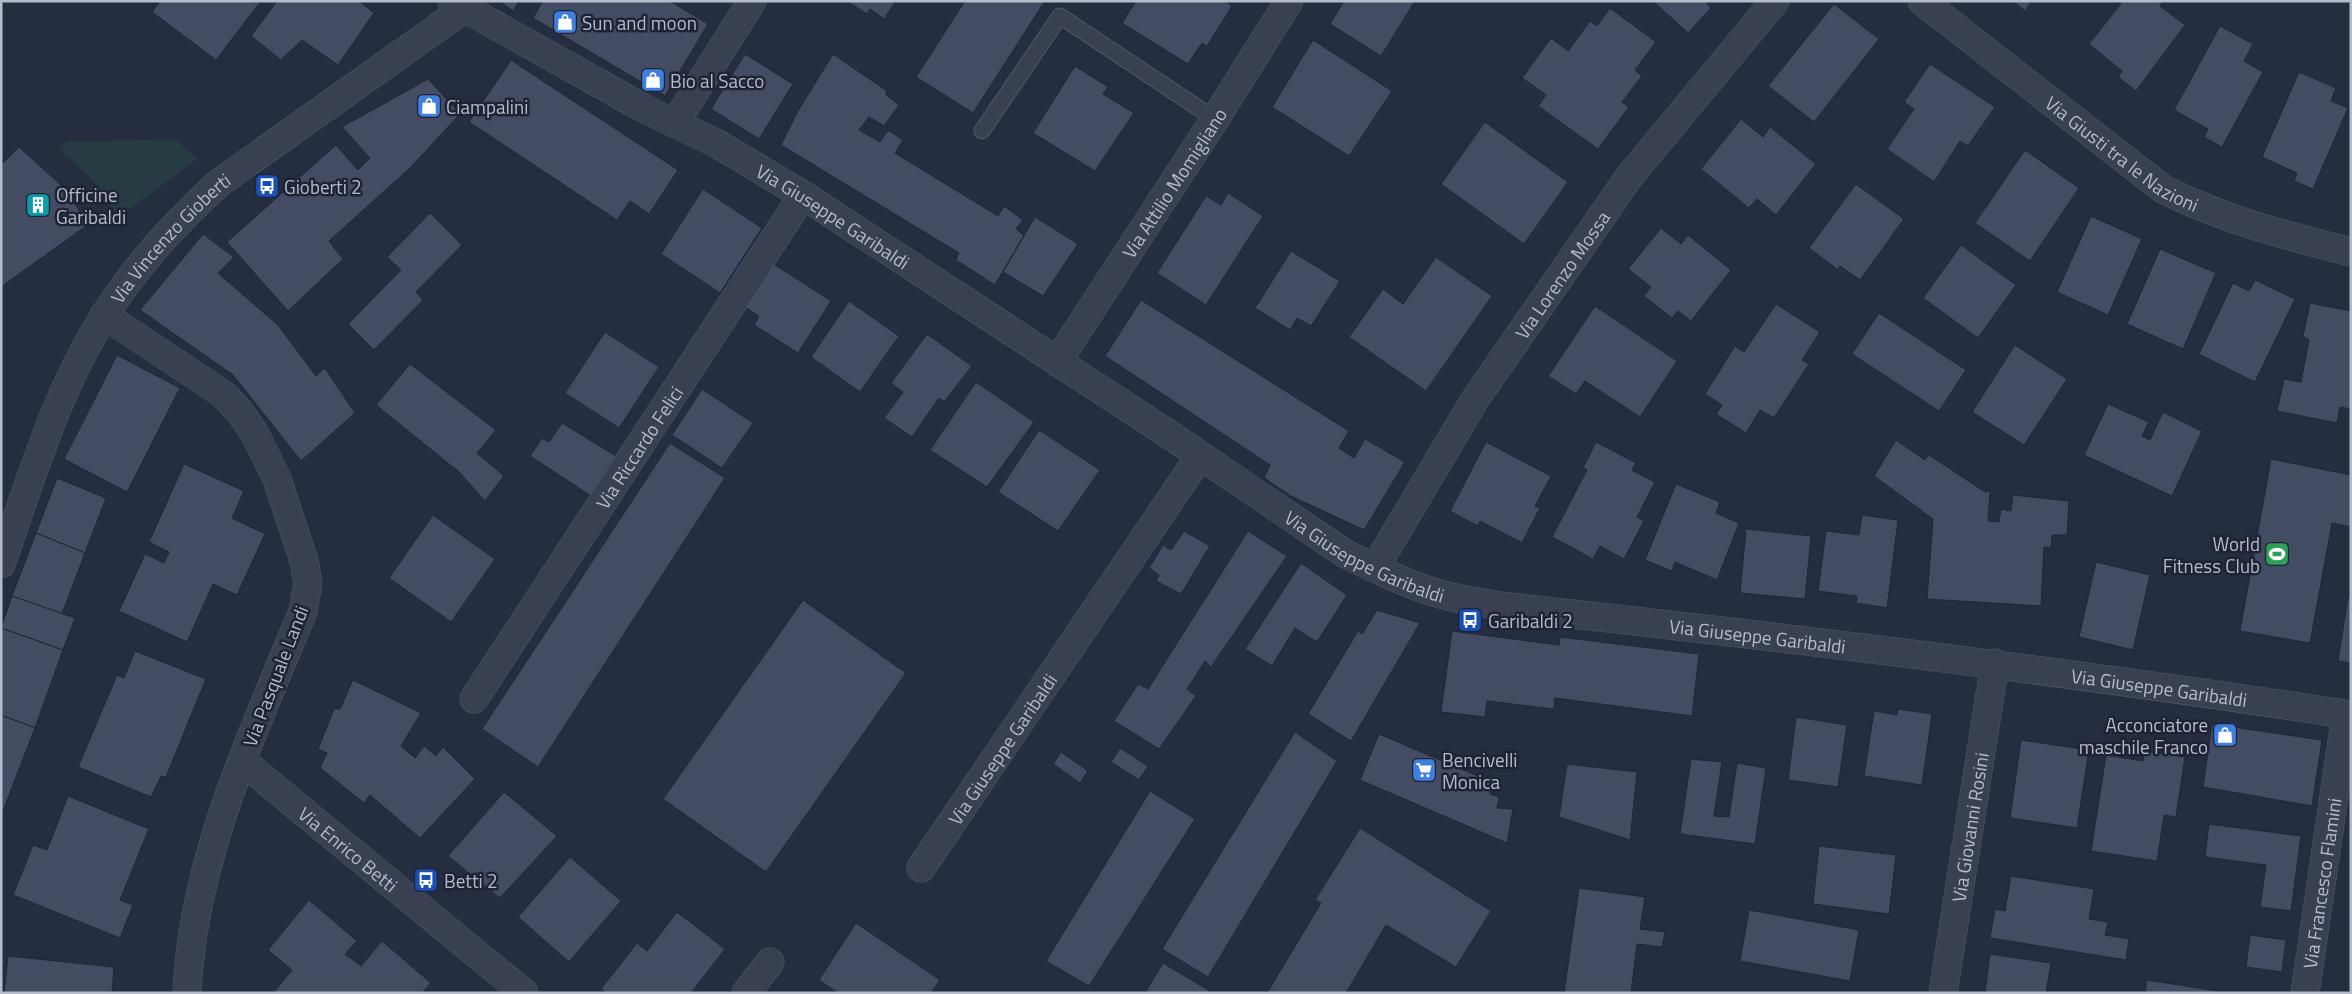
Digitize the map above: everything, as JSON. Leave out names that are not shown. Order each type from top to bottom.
[{"type":"street","points":[[675,124],[752,1]]},
{"type":"street","name":"Via Attilio Momigliano","points":[[1057,362],[1215,119],[1289,1]]},
{"type":"street","name":"Via Lorenzo Mossa","points":[[1375,568],[1474,401],[1629,178],[1775,1]]},
{"type":"street","name":"Via Giusti tra le Nazioni","points":[[1922,1],[2163,190],[2188,202],[2289,237],[2351,252]]},
{"type":"street","name":"Via Giuseppe Garibaldi","points":[[458,5],[675,124],[716,143],[803,195],[1344,553],[1375,568],[1449,596],[1500,606],[1995,664],[2184,689],[2348,715]]},
{"type":"street","name":"Via Vincenzo Gioberti","points":[[1,564],[44,441],[73,374],[104,315],[146,257],[188,212],[219,183],[458,5]]},
{"type":"street","name":"Via Riccardo Felici","points":[[474,699],[803,195]]},
{"type":"street","name":"Via Pasquale Landi","points":[[104,315],[223,394],[240,412],[255,434],[277,479],[298,539],[308,583],[303,611],[217,827],[207,864],[189,958],[187,993]]},
{"type":"street","name":"Via Giuseppe Garibaldi","points":[[921,868],[1200,456]]},
{"type":"street","name":"Via Giovanni Rosini","points":[[1943,993],[1995,664]]},
{"type":"street","name":"Via Francesco Flamini","points":[[2305,993],[2348,715]]},
{"type":"street","name":"Via Enrico Betti","points":[[242,762],[524,993]]},
{"type":"street","points":[[746,993],[770,962]]},
{"type":"lane","points":[[982,131],[1060,16],[1215,119]]},
{"type":"shaded area","points":[[175,139],[197,159],[119,217],[92,179],[59,149],[66,142]]},
{"type":"building","points":[[160,1],[261,1],[216,60],[152,12]]},
{"type":"building","points":[[277,1],[359,1],[374,13],[338,65],[302,40],[281,60],[251,36]]},
{"type":"building","points":[[499,1],[519,1],[513,11]]},
{"type":"building","points":[[543,1],[670,1],[708,24],[665,96],[533,18]]},
{"type":"building","points":[[847,1],[896,1],[884,19],[870,9],[867,14]]},
{"type":"building","points":[[965,1],[1045,1],[973,113],[916,77]]},
{"type":"building","points":[[1136,1],[1225,1],[1232,6],[1207,46],[1202,43],[1188,64],[1122,23]]},
{"type":"building","points":[[1344,1],[1415,1],[1381,56],[1330,24]]},
{"type":"building","points":[[1653,1],[1709,1],[1707,4],[1711,8],[1688,33]]},
{"type":"building","points":[[2013,1],[2032,1],[2025,11]]},
{"type":"building","points":[[2123,1],[2163,1],[2160,6],[2185,25],[2136,91],[2118,77],[2122,71],[2089,44]]},
{"type":"building","points":[[1834,4],[1879,39],[1814,122],[1768,86]]},
{"type":"building","points":[[1610,8],[1656,42],[1635,70],[1642,76],[1622,102],[1629,107],[1598,149],[1538,106],[1546,95],[1522,78],[1551,38],[1568,51],[1590,21],[1597,26]]},
{"type":"building","points":[[2220,26],[2253,44],[2244,61],[2263,72],[2222,147],[2204,137],[2208,129],[2174,110]]},
{"type":"building","points":[[1313,40],[1392,91],[1349,156],[1272,107]]},
{"type":"building","points":[[745,54],[793,84],[759,139],[711,109]]},
{"type":"building","points":[[833,54],[887,91],[886,95],[899,105],[884,126],[869,117],[859,130],[880,142],[888,130],[903,140],[895,153],[998,216],[1004,206],[1023,220],[1016,229],[1024,235],[995,285],[956,260],[959,253],[781,145],[798,111]]},
{"type":"building","points":[[511,60],[678,170],[649,214],[630,201],[617,220],[469,122]]},
{"type":"building","points":[[1930,64],[1995,107],[1968,146],[1960,141],[1934,182],[1887,149],[1914,109],[1904,102]]},
{"type":"building","points":[[1075,66],[1108,87],[1103,94],[1134,113],[1095,171],[1033,133]]},
{"type":"building","points":[[2299,72],[2336,88],[2331,101],[2348,108],[2313,189],[2294,181],[2297,173],[2262,157]]},
{"type":"building","points":[[428,79],[460,114],[411,167],[329,241],[343,259],[288,311],[227,242],[336,145],[358,170],[370,158],[342,127]]},
{"type":"building","points":[[1741,119],[1763,137],[1770,127],[1816,164],[1776,215],[1757,199],[1749,208],[1701,169]]},
{"type":"building","points":[[1485,122],[1568,182],[1524,244],[1441,184]]},
{"type":"building","name":"Officine Garibaldi","points":[[19,147],[62,186],[89,224],[1,287],[1,165]]},
{"type":"building","points":[[2025,150],[2079,188],[2030,261],[1975,223]]},
{"type":"building","points":[[1856,184],[1904,219],[1860,280],[1840,266],[1838,270],[1809,248]]},
{"type":"building","points":[[703,189],[762,228],[720,293],[661,254]]},
{"type":"building","points":[[1228,193],[1263,216],[1206,305],[1157,273],[1206,196],[1221,205]]},
{"type":"building","points":[[430,213],[462,245],[416,292],[423,300],[374,350],[348,324],[401,270],[387,257]]},
{"type":"building","points":[[2091,216],[2142,239],[2108,315],[2057,292]]},
{"type":"building","points":[[1035,217],[1078,244],[1043,296],[1003,272]]},
{"type":"building","points":[[1661,228],[1681,244],[1688,235],[1731,270],[1691,321],[1678,311],[1672,318],[1644,296],[1651,287],[1628,269]]},
{"type":"building","points":[[203,234],[234,257],[218,273],[278,325],[316,376],[325,368],[355,413],[301,461],[233,375],[140,310]]},
{"type":"building","points":[[1961,245],[2016,285],[1978,338],[1923,298]]},
{"type":"building","points":[[2160,249],[2216,273],[2183,349],[2127,324]]},
{"type":"building","points":[[1291,251],[1340,281],[1311,326],[1297,318],[1290,330],[1255,308]]},
{"type":"building","points":[[1436,257],[1492,296],[1426,391],[1349,337],[1383,289],[1403,304]]},
{"type":"building","points":[[769,261],[831,301],[798,353],[754,325],[759,316],[740,304]]},
{"type":"building","points":[[2255,280],[2295,299],[2255,382],[2199,354],[2233,283],[2249,291]]},
{"type":"building","points":[[1141,300],[1349,431],[1339,448],[1354,458],[1365,439],[1405,462],[1364,530],[1291,496],[1264,478],[1270,465],[1105,356]]},
{"type":"building","points":[[849,301],[899,336],[860,392],[811,357]]},
{"type":"building","points":[[2310,303],[2351,311],[2351,409],[2340,407],[2337,423],[2277,411],[2284,379],[2301,382],[2309,340],[2303,336]]},
{"type":"building","points":[[1776,304],[1820,332],[1802,360],[1809,364],[1774,418],[1760,410],[1746,433],[1716,414],[1722,405],[1705,394],[1735,346],[1744,352]]},
{"type":"building","points":[[1595,306],[1677,361],[1640,417],[1585,381],[1576,394],[1548,376]]},
{"type":"building","points":[[1879,313],[1966,370],[1939,411],[1852,354]]},
{"type":"building","points":[[605,332],[659,367],[619,428],[565,393]]},
{"type":"building","points":[[927,334],[972,366],[944,402],[939,398],[912,437],[884,418],[903,392],[891,383]]},
{"type":"building","points":[[2015,345],[2067,379],[2024,445],[1972,412]]},
{"type":"building","points":[[117,355],[180,388],[127,492],[64,459]]},
{"type":"building","points":[[410,364],[496,430],[477,453],[504,476],[485,501],[459,472],[376,405]]},
{"type":"building","points":[[976,382],[1034,422],[987,487],[930,450]]},
{"type":"building","points":[[702,389],[753,423],[722,468],[672,435]]},
{"type":"building","points":[[2108,404],[2149,422],[2142,436],[2150,440],[2163,412],[2202,431],[2172,496],[2084,455]]},
{"type":"building","points":[[562,423],[616,456],[591,496],[530,456],[542,438],[549,442]]},
{"type":"building","points":[[1039,430],[1100,470],[1058,531],[998,492]]},
{"type":"building","points":[[1896,440],[1925,460],[1929,455],[1985,492],[1990,491],[1988,521],[1999,522],[2001,509],[2011,511],[2013,495],[2069,501],[2067,535],[2052,535],[2051,548],[2044,547],[2041,606],[1927,599],[1933,519],[1874,476]]},
{"type":"building","points":[[1486,442],[1551,476],[1535,506],[1540,508],[1522,543],[1480,521],[1478,526],[1450,511]]},
{"type":"building","points":[[1596,442],[1636,463],[1632,470],[1655,482],[1637,517],[1644,521],[1624,559],[1600,546],[1593,559],[1552,537],[1587,470],[1583,468]]},
{"type":"building","points":[[670,443],[725,478],[538,767],[482,729]]},
{"type":"building","points":[[2271,459],[2351,475],[2351,527],[2332,523],[2310,643],[2240,631]]},
{"type":"building","points":[[184,464],[244,491],[232,518],[265,534],[237,595],[213,584],[187,642],[119,611],[145,554],[164,563],[169,552],[149,542]]},
{"type":"building","points":[[57,478],[106,498],[85,553],[36,533]]},
{"type":"building","points":[[1676,484],[1720,502],[1716,513],[1739,523],[1717,580],[1675,562],[1672,571],[1645,560]]},
{"type":"building","points":[[433,515],[495,559],[451,622],[389,578]]},
{"type":"building","points":[[1862,515],[1898,520],[1887,608],[1856,603],[1857,596],[1818,591],[1826,531],[1859,535]]},
{"type":"building","points":[[1746,529],[1811,536],[1805,599],[1740,593]]},
{"type":"building","points":[[1184,531],[1210,546],[1181,594],[1156,581],[1159,575],[1149,568],[1163,545],[1171,550]]},
{"type":"building","points":[[1248,531],[1287,556],[1211,667],[1205,661],[1187,689],[1196,696],[1159,749],[1114,721],[1138,684],[1148,689]]},
{"type":"building","points":[[36,533],[85,553],[62,614],[12,596]]},
{"type":"building","points":[[2096,562],[2150,575],[2133,650],[2079,637]]},
{"type":"building","points":[[1301,563],[1347,595],[1317,642],[1295,628],[1272,666],[1245,649]]},
{"type":"building","points":[[12,596],[75,618],[63,650],[1,628]]},
{"type":"building","points":[[2348,597],[2351,597],[2351,663],[2338,661]]},
{"type":"building","points":[[803,600],[906,673],[766,872],[663,799]]},
{"type":"building","points":[[1377,610],[1420,623],[1351,741],[1308,714],[1358,631],[1362,634]]},
{"type":"building","points":[[1,628],[63,650],[35,728],[1,715]]},
{"type":"building","points":[[1452,631],[1559,645],[1560,637],[1699,654],[1692,716],[1555,698],[1554,709],[1487,701],[1485,717],[1441,712]]},
{"type":"building","points":[[135,651],[206,679],[166,777],[161,776],[151,797],[78,767],[117,675],[124,678]]},
{"type":"building","points":[[353,680],[421,713],[401,746],[415,758],[424,746],[436,756],[443,747],[475,779],[420,838],[370,795],[364,803],[320,768],[327,753],[318,749],[334,709],[340,709]]},
{"type":"building","points":[[1898,709],[1932,714],[1922,785],[1864,776],[1874,711],[1897,715]]},
{"type":"building","points":[[1,715],[35,728],[1,816]]},
{"type":"building","points":[[1796,717],[1847,725],[1838,787],[1788,780]]},
{"type":"building","points":[[2212,724],[2322,740],[2312,806],[2203,787]]},
{"type":"building","points":[[1295,732],[1337,761],[1208,977],[1162,949]]},
{"type":"building","points":[[1379,734],[1492,782],[1490,794],[1499,797],[1497,808],[1513,809],[1507,843],[1360,780]]},
{"type":"building","points":[[2021,740],[2089,750],[2077,828],[2010,818]]},
{"type":"building","points":[[1120,748],[1148,766],[1139,780],[1111,762]]},
{"type":"building","points":[[2144,751],[2185,757],[2176,817],[2164,815],[2157,861],[2091,851],[2106,755],[2143,761]]},
{"type":"building","points":[[1061,752],[1088,771],[1080,783],[1053,764]]},
{"type":"building","points":[[1691,759],[1722,762],[1714,816],[1729,817],[1737,763],[1766,768],[1755,844],[1680,834]]},
{"type":"building","points":[[1567,764],[1637,772],[1630,840],[1559,817]]},
{"type":"building","points":[[1150,791],[1195,819],[1089,986],[1046,961]]},
{"type":"building","points":[[504,792],[557,836],[500,898],[448,856]]},
{"type":"building","points":[[68,796],[149,829],[120,900],[133,905],[120,938],[13,895],[33,845],[47,850]]},
{"type":"building","points":[[2209,824],[2301,836],[2291,911],[2260,907],[2266,865],[2205,857]]},
{"type":"building","points":[[1360,828],[1491,911],[1456,967],[1386,925],[1346,993],[1267,993],[1321,903],[1315,900]]},
{"type":"building","points":[[1819,846],[1896,855],[1889,914],[1813,904]]},
{"type":"building","points":[[570,857],[621,901],[569,962],[518,917]]},
{"type":"building","points":[[2011,876],[2094,889],[2089,919],[2108,922],[2105,935],[2129,939],[2126,960],[1990,938],[1995,909],[2005,911]]},
{"type":"building","points":[[1579,888],[1645,897],[1640,929],[1665,932],[1662,947],[1637,944],[1631,993],[1564,993]]},
{"type":"building","points":[[309,900],[357,941],[345,954],[361,966],[382,941],[431,983],[422,993],[273,993],[292,970],[268,950]]},
{"type":"building","points":[[1749,910],[1859,930],[1850,981],[1740,961]]},
{"type":"building","points":[[677,912],[725,949],[691,993],[606,993],[601,989],[637,943],[647,951]]},
{"type":"building","points":[[856,923],[940,980],[931,993],[838,993],[819,980]]},
{"type":"building","points":[[2250,935],[2286,940],[2282,972],[2246,967]]},
{"type":"building","points":[[1990,954],[2051,963],[2046,993],[1985,993]]},
{"type":"building","points":[[8,956],[114,967],[112,993],[4,993]]},
{"type":"building","points":[[1163,963],[1210,991],[1209,993],[1145,993]]},
{"type":"building","points":[[2147,980],[2218,991],[2218,993],[2145,993]]},
{"type":"place","name":"Sun and moon","points":[[565,22]]},
{"type":"place","name":"Bio al Sacco","points":[[653,80]]},
{"type":"place","name":"Ciampalini","points":[[429,106]]},
{"type":"place","name":"Gioberti 2","points":[[267,186]]},
{"type":"place","name":"Officine Garibaldi","points":[[38,205]]},
{"type":"place","name":"World Fitness Club","points":[[2277,554]]},
{"type":"place","name":"Garibaldi 2","points":[[1470,620]]},
{"type":"place","name":"Acconciatore maschile Franco","points":[[2225,735]]},
{"type":"place","name":"Bencivelli Monica","points":[[1424,770]]},
{"type":"place","name":"Betti 2","points":[[426,880]]}]
